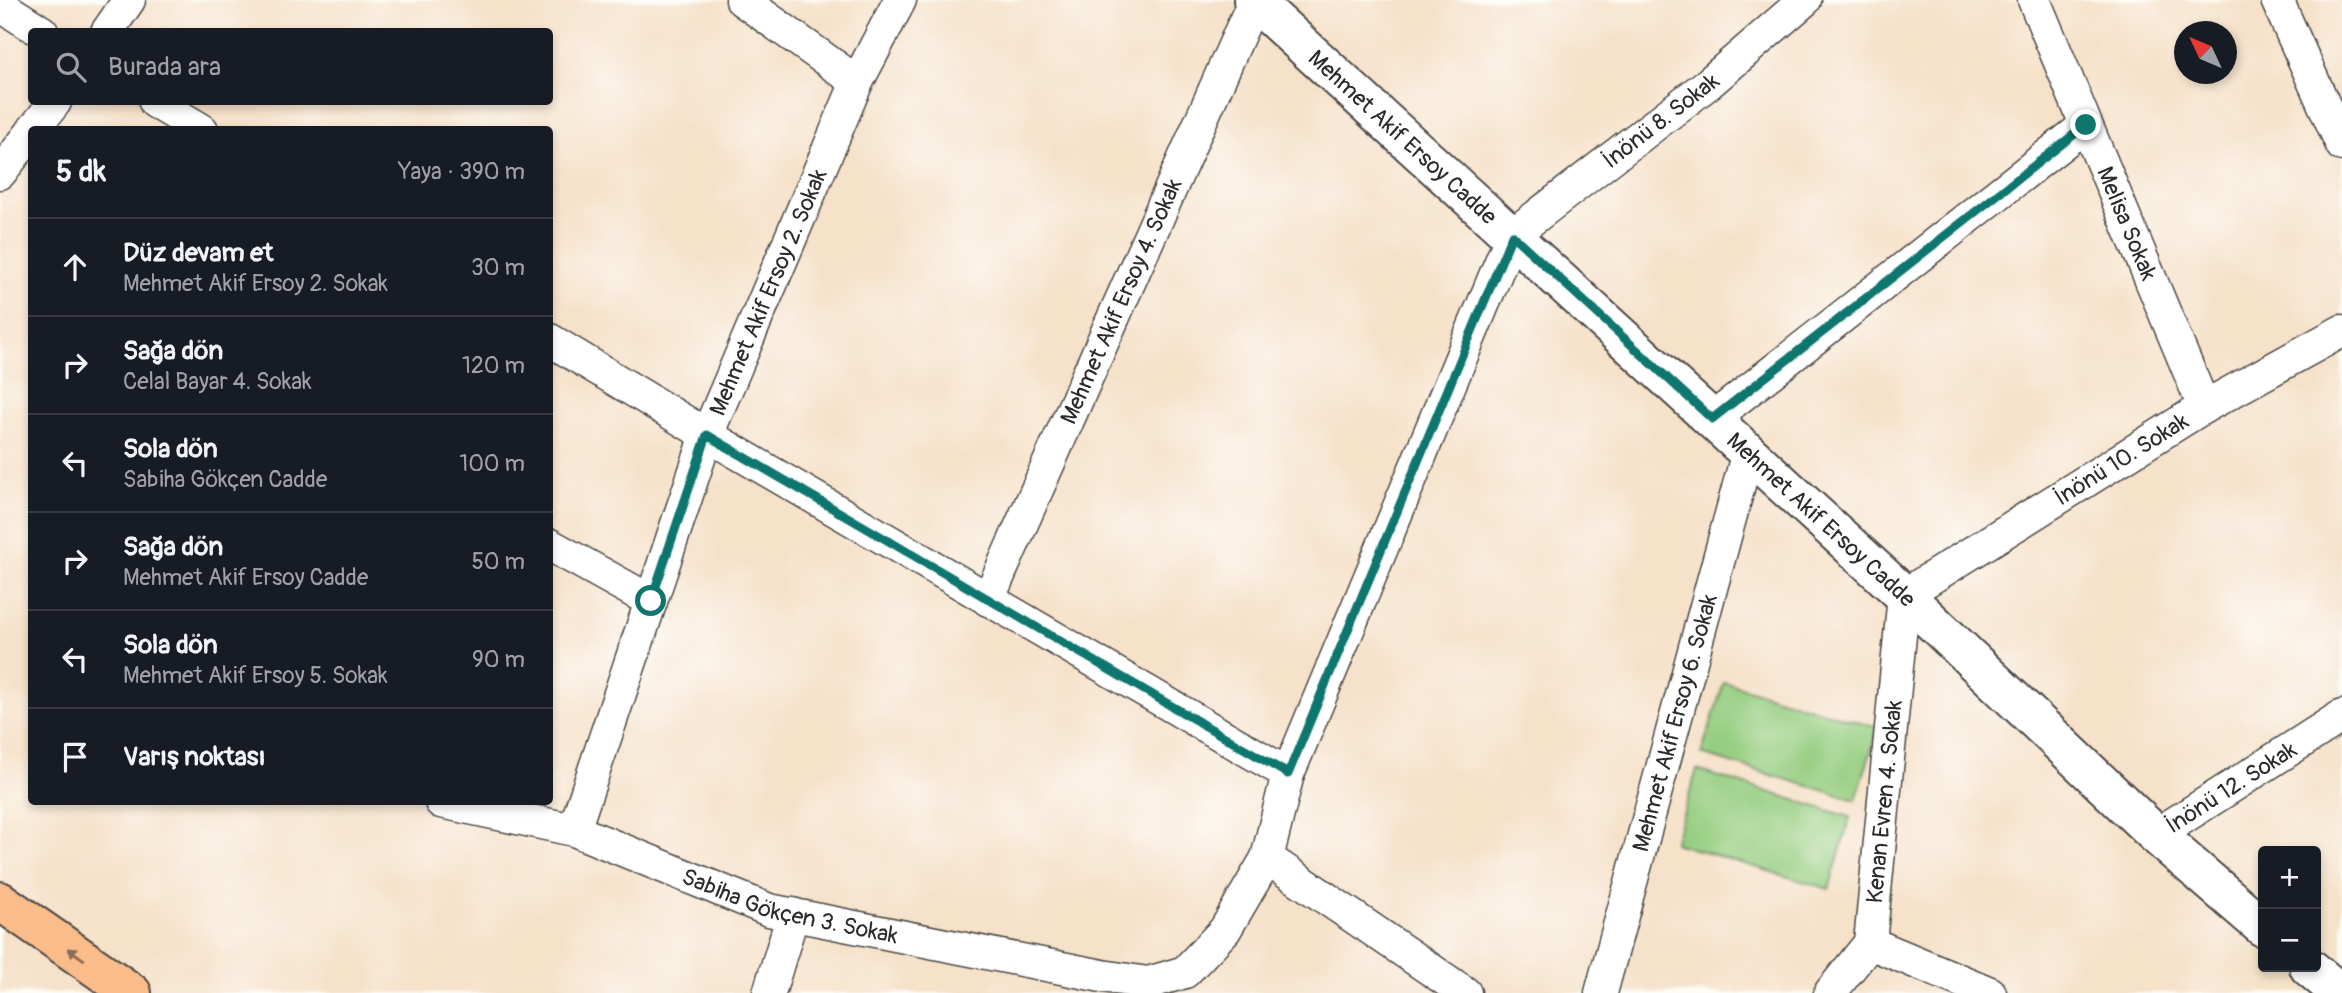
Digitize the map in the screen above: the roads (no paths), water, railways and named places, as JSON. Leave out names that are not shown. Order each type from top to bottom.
[{"type":"main road","points":[[0,901],[132,993]]},
{"type":"street","points":[[110,28],[129,0]]},
{"type":"street","points":[[742,0],[857,82]]},
{"type":"street","name":"Mehmet Akif Ersoy 2. Sokak","points":[[574,830],[707,435],[857,82],[900,0]]},
{"type":"street","name":"İnönü 8. Sokak","points":[[1512,235],[1709,83],[1805,0]]},
{"type":"street","name":"Melisa Sokak","points":[[2034,0],[2204,407]]},
{"type":"street","points":[[2277,0],[2342,145]]},
{"type":"street","name":"Mehmet Akif Ersoy Cadde","points":[[1254,1],[1904,595],[2156,835],[2258,923]]},
{"type":"street","name":"Mehmet Akif Ersoy 4. Sokak","points":[[988,600],[1254,1]]},
{"type":"street","points":[[0,5],[36,28]]},
{"type":"street","points":[[36,126],[53,105]]},
{"type":"street","points":[[160,105],[195,126]]},
{"type":"street","points":[[1712,419],[2086,125]]},
{"type":"street","points":[[0,173],[28,136]]},
{"type":"street","points":[[1148,988],[1185,972],[1225,930],[1267,858],[1288,774],[1512,235]]},
{"type":"street","name":"İnönü 10. Sokak","points":[[1904,595],[2204,407],[2342,331]]},
{"type":"street","points":[[553,342],[707,435],[1288,774]]},
{"type":"street","name":"Mehmet Akif Ersoy 6. Sokak","points":[[1601,993],[1748,452]]},
{"type":"street","points":[[553,547],[651,601]]},
{"type":"street","name":"Kenan Evren 4. Sokak","points":[[1870,943],[1904,595]]},
{"type":"street","name":"İnönü 12. Sokak","points":[[2156,835],[2342,716]]},
{"type":"street","name":"Sabiha Gökçen 3. Sokak","points":[[455,805],[574,830],[769,910],[1102,976],[1148,988]]},
{"type":"street","points":[[1267,858],[1465,993]]},
{"type":"street","points":[[769,993],[793,914]]},
{"type":"street","points":[[1830,993],[1870,943],[1990,993]]},
{"type":"street","points":[[2315,972],[2340,993]]}]
